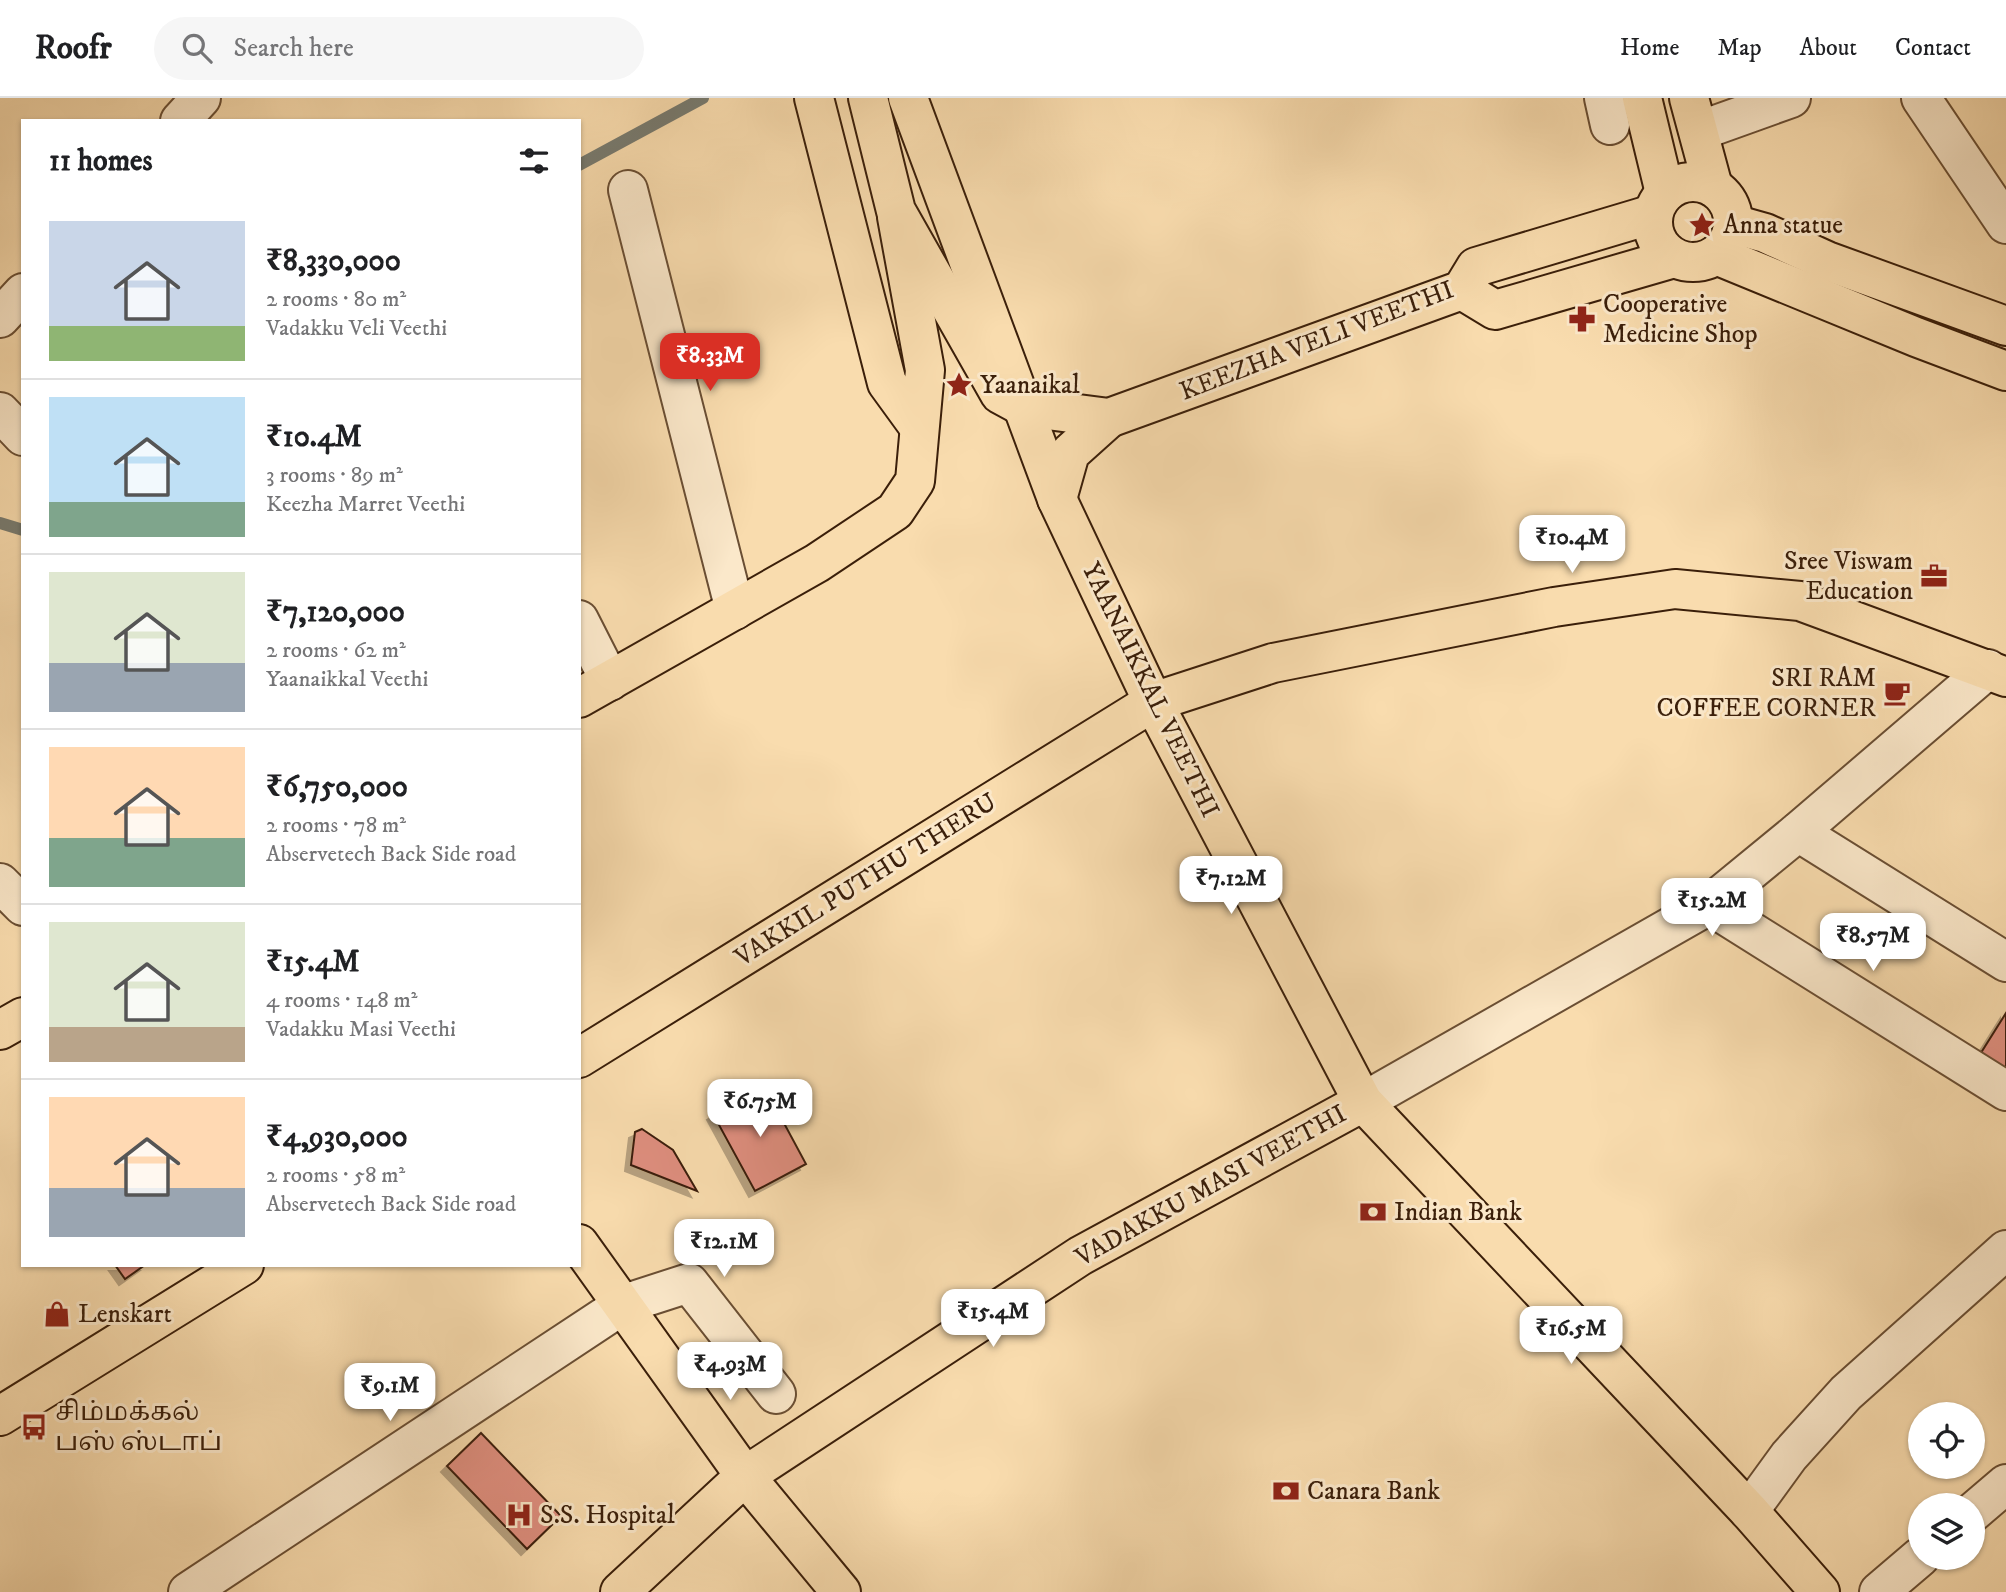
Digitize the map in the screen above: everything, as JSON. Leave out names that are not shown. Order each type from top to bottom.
[{"type":"main road","points":[[814,98],[887,383],[919,427]]},
{"type":"main road","points":[[595,690],[817,563],[895,511],[915,481],[925,370],[896,212],[867,98]]},
{"type":"main road","name":"YAANAIKKAL VEETHI","points":[[908,98],[1057,499],[1153,702],[1363,1102],[1749,1511],[1820,1592]]},
{"type":"main road","points":[[1642,98],[1659,204],[1653,227],[1656,240],[1663,250],[1674,258],[1695,263],[1707,261],[1725,239],[1729,203],[1713,187],[1689,182],[1676,186],[1659,204]]},
{"type":"main road","points":[[1694,114],[1713,187]]},
{"type":"main road","name":"KEEZHA VELI VEETHI","points":[[1057,499],[1070,453],[1109,418],[1462,290],[1476,267],[1659,204]]},
{"type":"main road","points":[[896,212],[1000,394],[1024,407],[1109,418]]},
{"type":"main road","points":[[1725,239],[1765,233],[1827,261],[2006,326]]},
{"type":"main road","points":[[1725,239],[1916,337],[2006,371]]},
{"type":"main road","points":[[1462,290],[1495,310],[1674,258]]},
{"type":"main road","name":"VAKKIL PUTHU THERU","points":[[581,1057],[1153,702],[1273,663],[1554,607],[1675,589],[1800,601],[2000,666]]},
{"type":"main road","points":[[0,1030],[21,1018]]},
{"type":"main road","name":"VADAKKU MASI VEETHI","points":[[620,1592],[745,1476],[1080,1256],[1363,1102]]},
{"type":"main road","points":[[581,1247],[745,1476],[841,1592]]},
{"type":"main road","points":[[0,1416],[241,1267]]},
{"type":"street","points":[[182,119],[201,98]]},
{"type":"street","points":[[1694,114],[1791,98]]},
{"type":"street","points":[[1921,98],[2006,224]]},
{"type":"street","points":[[628,190],[735,610]]},
{"type":"street","points":[[0,318],[21,295]]},
{"type":"street","points":[[0,412],[21,434]]},
{"type":"street","points":[[581,629],[595,690]]},
{"type":"street","points":[[1363,1102],[1709,905],[2000,666]]},
{"type":"street","points":[[1798,832],[2006,962]]},
{"type":"street","points":[[0,883],[21,904]]},
{"type":"street","points":[[1709,905],[2006,1091]]},
{"type":"street","points":[[1749,1511],[1789,1456],[1846,1393],[2006,1250]]},
{"type":"street","points":[[188,1592],[624,1304],[689,1283],[776,1394]]},
{"type":"street","points":[[1985,1502],[2006,1484]]},
{"type":"street","points":[[1879,1592],[1908,1568]]},
{"type":"building","points":[[2006,1013],[2006,1072],[1979,1056]]},
{"type":"building","points":[[764,1086],[806,1164],[755,1191],[713,1114]]},
{"type":"building","points":[[642,1129],[673,1150],[697,1191],[631,1165],[635,1132]]},
{"type":"building","points":[[116,1267],[142,1267],[125,1279]]},
{"type":"building","points":[[481,1433],[561,1516],[527,1549],[447,1466]]},
{"type":"waterway","points":[[581,164],[703,98]]},
{"type":"waterway","points":[[0,523],[21,529]]},
{"type":"place","name":"Anna statue","points":[[1702,225]]},
{"type":"place","name":"Cooperative Medicine Shop","points":[[1582,319]]},
{"type":"place","name":"Yaanaikal","points":[[959,385]]},
{"type":"place","name":"Sree Viswam Education","points":[[1934,576]]},
{"type":"place","name":"SRI RAM COFFEE CORNER","points":[[1897,693]]},
{"type":"place","name":"Indian Bank","points":[[1373,1212]]},
{"type":"place","name":"Lenskart","points":[[57,1314]]},
{"type":"place","name":"சிம்மக்கல் பஸ் ஸ்டாப்","points":[[34,1427]]},
{"type":"place","name":"Canara Bank","points":[[1286,1491]]},
{"type":"place","name":"S.S. Hospital","points":[[519,1515]]}]
